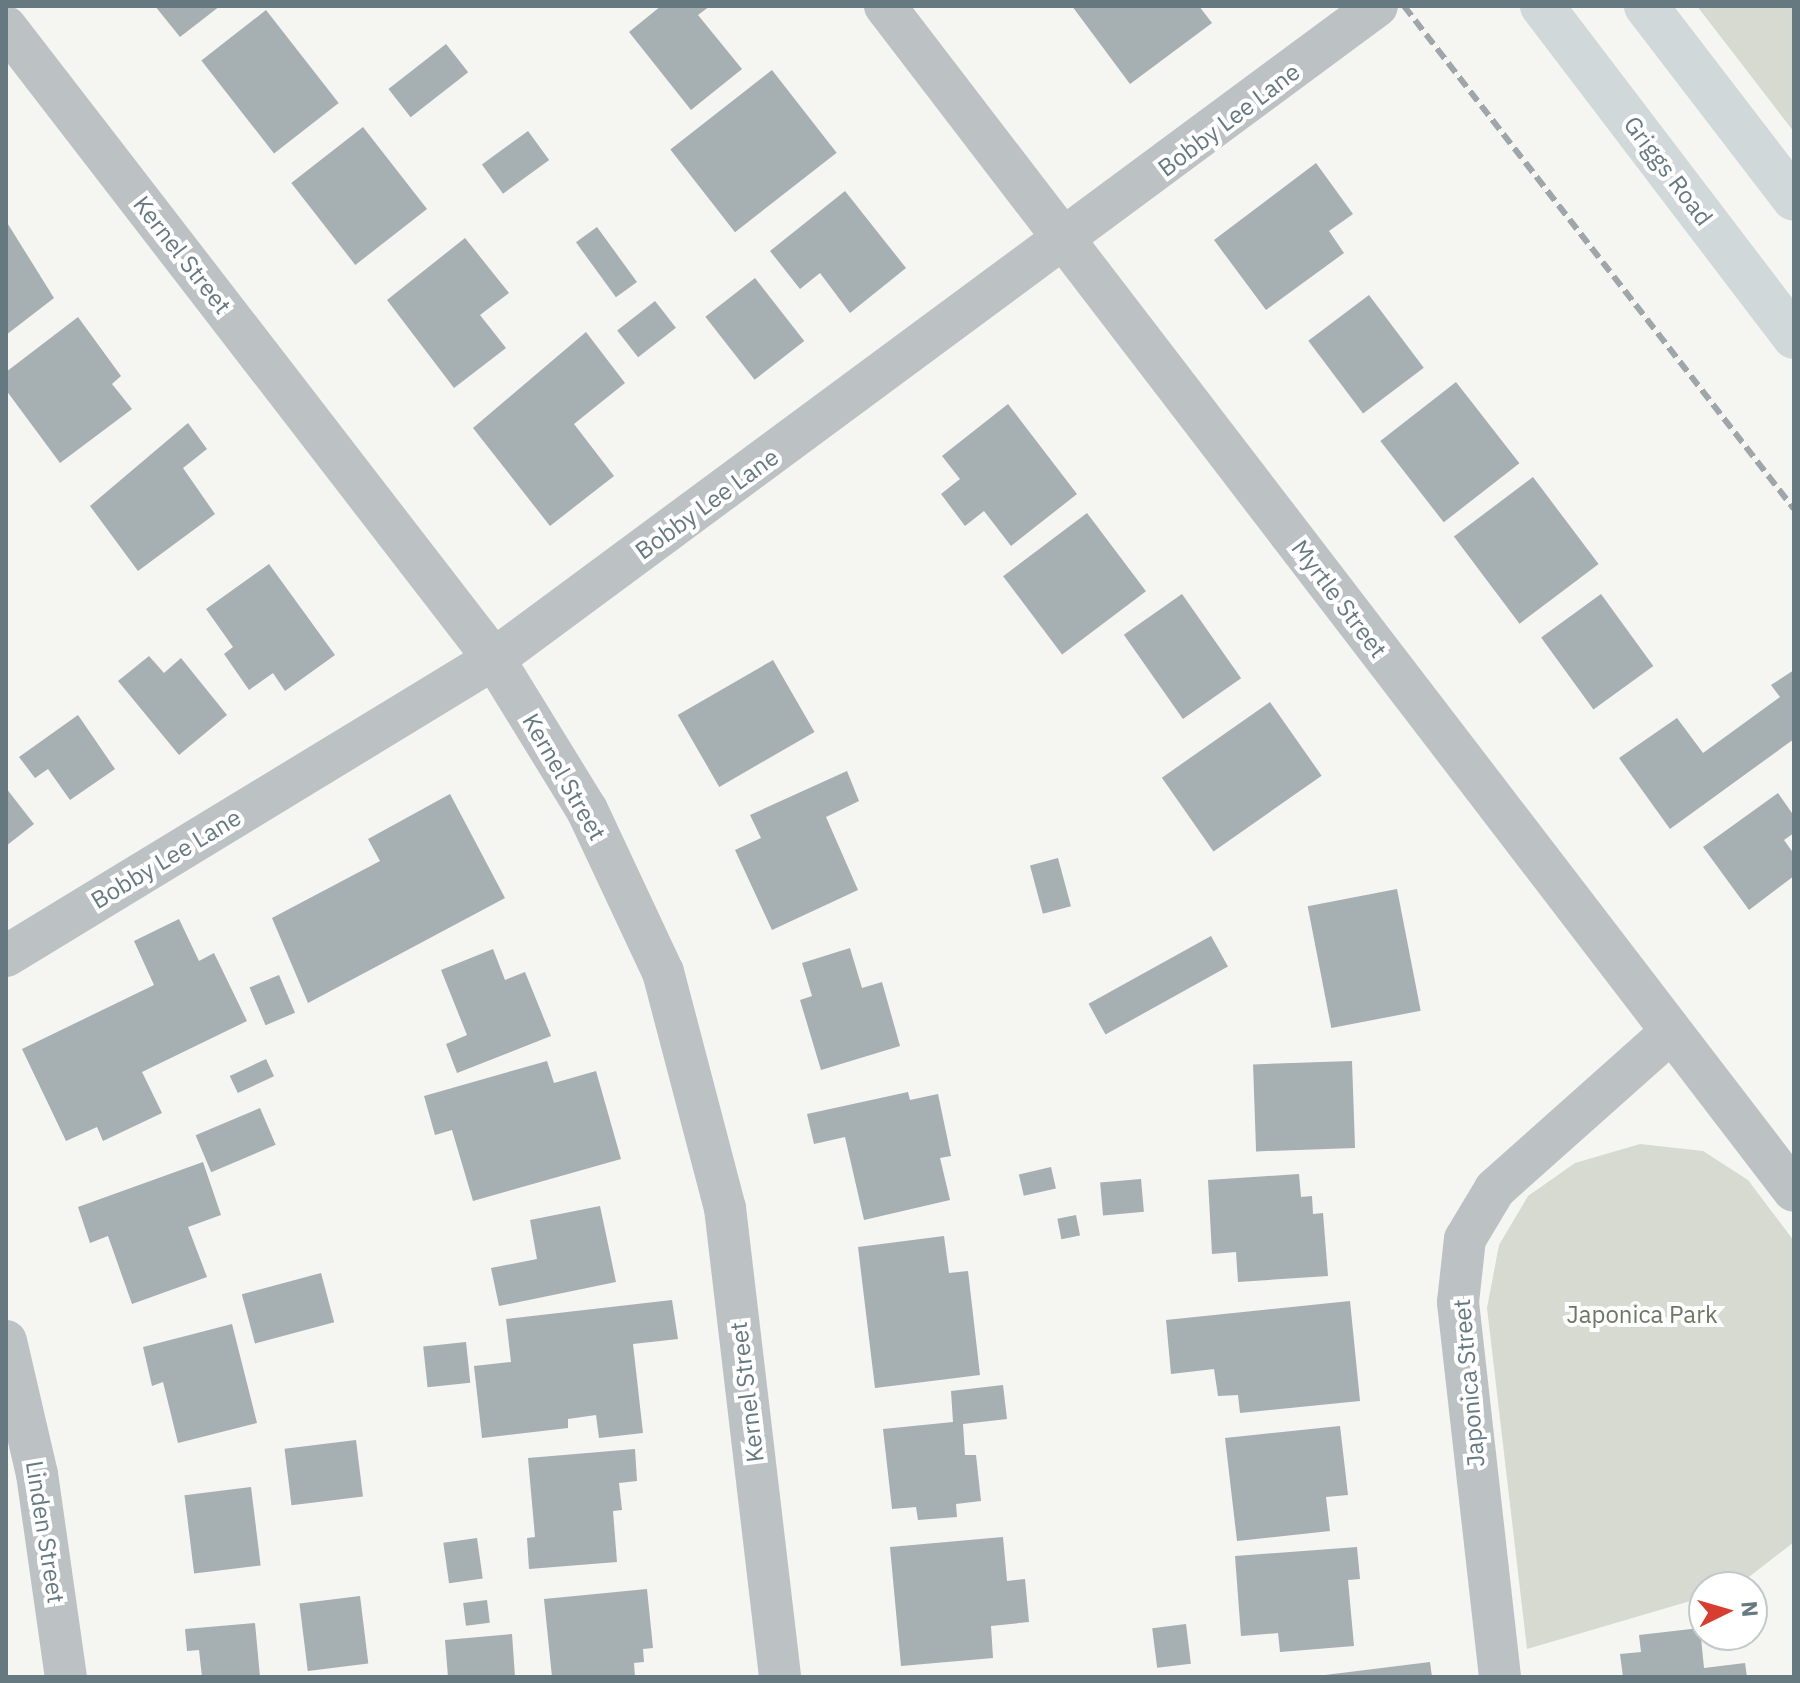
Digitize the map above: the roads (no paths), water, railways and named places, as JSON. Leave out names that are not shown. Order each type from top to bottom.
[{"type":"main road","name":"Griggs Road","points":[[1542,6],[1794,337]]},
{"type":"main road","points":[[1646,6],[1794,199]]},
{"type":"street","name":"Myrtle Street","points":[[885,6],[1794,1191]]},
{"type":"street","name":"Bobby Lee Lane","points":[[6,956],[494,659],[1067,242],[1377,6]]},
{"type":"street","name":"Kernel Street","points":[[6,27],[494,659],[587,810],[663,972],[725,1208],[780,1677]]},
{"type":"street","name":"Japonica Street","points":[[1500,1677],[1458,1302],[1465,1239],[1495,1189],[1671,1032]]},
{"type":"street","name":"Linden Street","points":[[6,1341],[37,1474],[66,1677]]},
{"type":"railway","points":[[1404,6],[1794,509]]},
{"type":"park label","name":"Japonica Park","points":[[1642,1315]]}]
